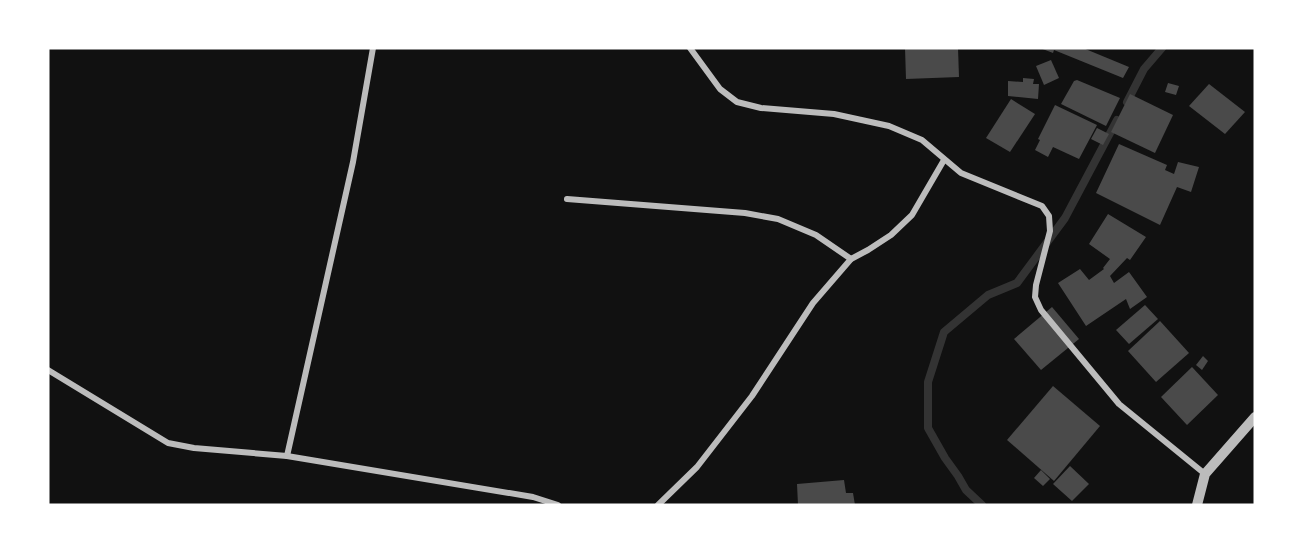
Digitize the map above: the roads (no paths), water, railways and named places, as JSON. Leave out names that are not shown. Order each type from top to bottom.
[{"type":"street","points":[[287,456],[352,162],[373,48]]},
{"type":"street","points":[[690,48],[720,89],[737,102],[761,108],[834,114],[889,126],[922,140],[961,173],[1042,206],[1049,216],[1050,231],[1035,285],[1035,297],[1041,310],[1119,404],[1205,474]]},
{"type":"street","points":[[658,505],[698,467],[752,396],[813,303],[851,259],[891,235],[912,215],[944,160]]},
{"type":"street","points":[[567,199],[745,213],[778,219],[816,235],[851,259]]},
{"type":"street","points":[[48,370],[168,443],[194,448],[287,456],[533,497],[558,505]]},
{"type":"street","points":[[1197,505],[1205,474],[1255,417]]},
{"type":"waterway","points":[[1127,102],[1144,69],[1162,48]]},
{"type":"waterway","points":[[982,505],[966,490],[928,428],[928,382],[944,332],[988,295],[1017,283],[1065,218],[1117,120]]}]
